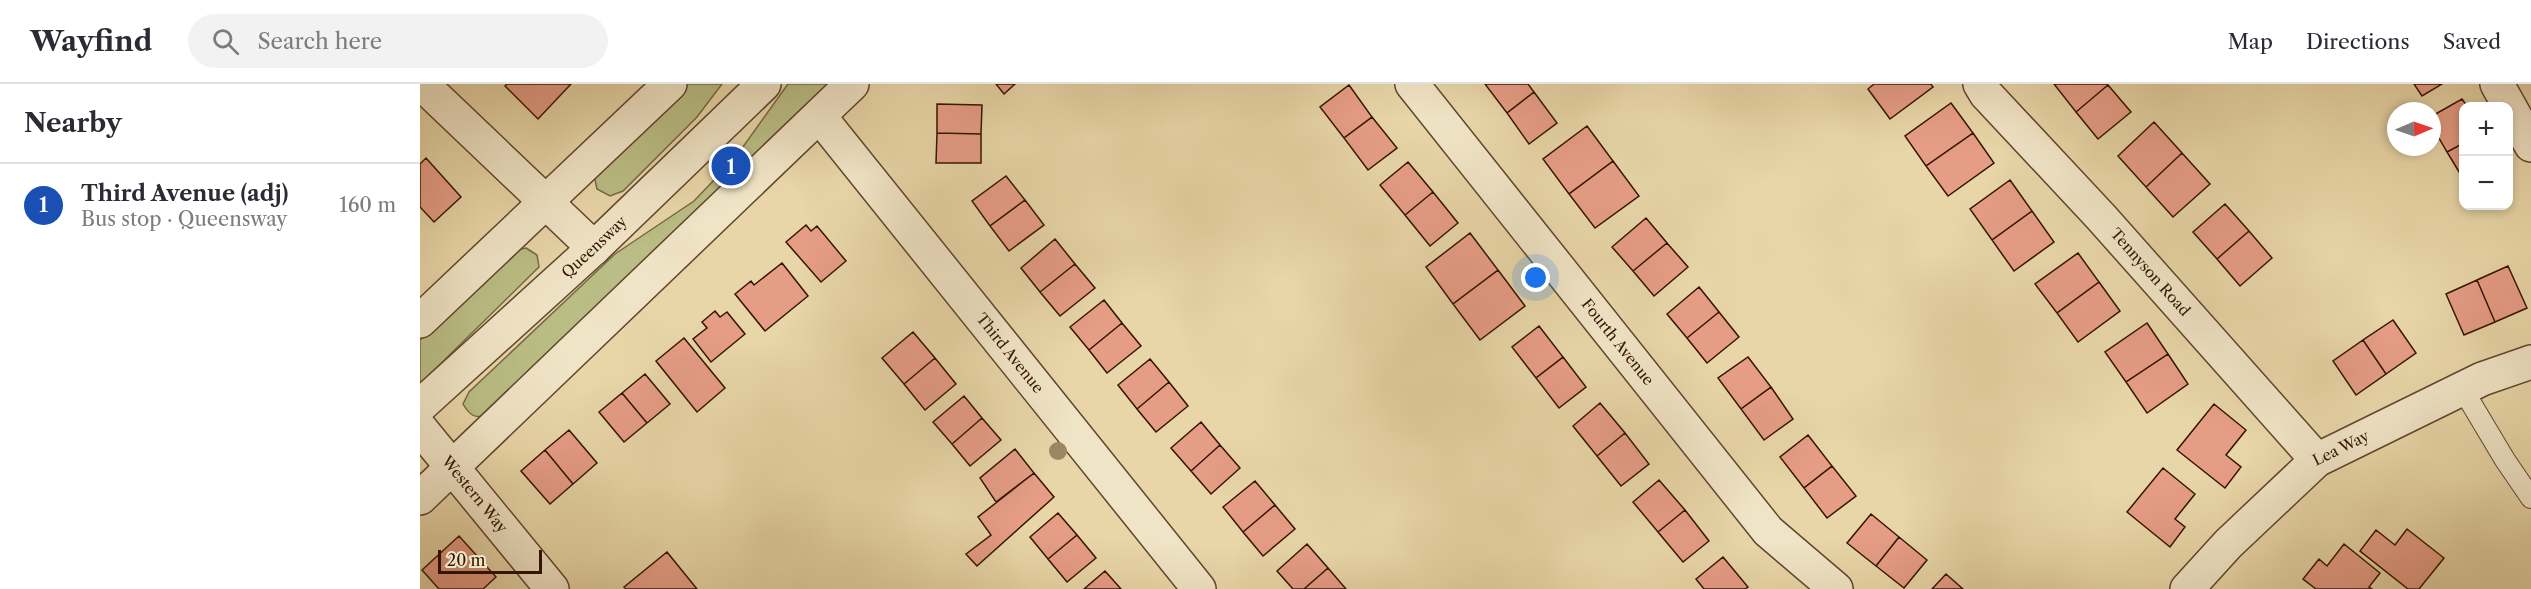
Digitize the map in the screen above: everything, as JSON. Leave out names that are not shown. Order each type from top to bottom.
[{"type":"street","points":[[422,84],[594,248]]},
{"type":"street","points":[[420,321],[545,200],[670,84]]},
{"type":"street","name":"Queensway","points":[[420,406],[594,248],[764,84]]},
{"type":"street","points":[[420,498],[852,84]]},
{"type":"street","name":"Fourth Avenue","points":[[1412,84],[1768,531],[1836,589]]},
{"type":"street","name":"Tennyson Road","points":[[1980,84],[1986,94],[2102,217],[2318,460]]},
{"type":"street","points":[[2496,84],[2531,145]]},
{"type":"street","name":"Third Avenue","points":[[820,117],[1199,589]]},
{"type":"street","name":"Lea Way","points":[[2187,589],[2228,544],[2318,460],[2462,388],[2531,362]]},
{"type":"street","name":"Western Way","points":[[420,428],[453,465],[552,589]]},
{"type":"lane","points":[[2462,388],[2505,460],[2531,498]]},
{"type":"green space","points":[[687,84],[722,84],[697,117],[623,191],[610,196],[597,189],[594,175]]},
{"type":"green space","points":[[788,84],[835,84],[492,415],[478,417],[471,414],[463,404],[469,392],[615,254],[694,201],[735,158]]},
{"type":"green space","points":[[526,248],[537,255],[539,267],[420,384],[420,340],[512,251]]},
{"type":"building","points":[[507,84],[571,84],[538,119],[505,86]]},
{"type":"building","points":[[996,84],[1015,84],[1004,94]]},
{"type":"building","points":[[1485,84],[1528,84],[1534,92],[1507,113]]},
{"type":"building","points":[[1874,84],[1931,84],[1933,87],[1890,119],[1868,89]]},
{"type":"building","points":[[2054,84],[2107,84],[2108,85],[2076,112]]},
{"type":"building","points":[[2414,84],[2442,84],[2422,96]]},
{"type":"building","points":[[1349,85],[1372,117],[1344,138],[1320,107]]},
{"type":"building","points":[[2108,85],[2131,112],[2098,139],[2076,112]]},
{"type":"building","points":[[1534,92],[1557,123],[1529,144],[1507,113]]},
{"type":"building","points":[[2462,99],[2464,102],[2459,102],[2459,146],[2447,152],[2441,142],[2441,111]]},
{"type":"building","points":[[1951,103],[1973,133],[1926,166],[1905,136]]},
{"type":"building","points":[[937,104],[982,105],[981,134],[937,133]]},
{"type":"building","points":[[1372,117],[1397,148],[1368,170],[1344,138]]},
{"type":"building","points":[[2154,122],[2182,153],[2146,187],[2118,156]]},
{"type":"building","points":[[1587,126],[1613,161],[1569,194],[1543,159]]},
{"type":"building","points":[[937,133],[981,134],[981,163],[936,163]]},
{"type":"building","points":[[1973,133],[1994,163],[1948,196],[1926,166]]},
{"type":"building","points":[[2459,146],[2459,172],[2447,152]]},
{"type":"building","points":[[2182,153],[2210,184],[2173,217],[2146,187]]},
{"type":"building","points":[[426,158],[461,197],[434,222],[420,207],[420,164]]},
{"type":"building","points":[[1613,161],[1639,196],[1595,228],[1569,194]]},
{"type":"building","points":[[1408,162],[1433,192],[1405,215],[1380,185]]},
{"type":"building","points":[[1006,176],[1025,200],[990,226],[972,201]]},
{"type":"building","points":[[2010,180],[2032,211],[1992,240],[1970,209]]},
{"type":"building","points":[[1433,192],[1458,223],[1430,246],[1405,215]]},
{"type":"building","points":[[1025,200],[1044,225],[1009,251],[990,226]]},
{"type":"building","points":[[2225,204],[2249,231],[2217,259],[2193,232]]},
{"type":"building","points":[[2032,211],[2054,242],[2014,271],[1992,240]]},
{"type":"building","points":[[1646,218],[1667,243],[1633,271],[1612,247]]},
{"type":"building","points":[[806,225],[811,231],[817,226],[846,261],[821,282],[786,242]]},
{"type":"building","points":[[2249,231],[2272,258],[2240,286],[2217,259]]},
{"type":"building","points":[[1470,233],[1498,270],[1453,304],[1426,267]]},
{"type":"building","points":[[1055,239],[1075,264],[1040,292],[1021,268]]},
{"type":"building","points":[[1667,243],[1688,267],[1654,296],[1633,271]]},
{"type":"building","points":[[2078,253],[2099,282],[2057,313],[2035,284]]},
{"type":"building","points":[[782,263],[808,296],[765,331],[735,294],[751,281],[754,285]]},
{"type":"building","points":[[1075,264],[1095,288],[1060,316],[1040,292]]},
{"type":"building","points":[[2508,266],[2527,308],[2495,322],[2477,280]]},
{"type":"building","points":[[1498,270],[1525,306],[1480,340],[1453,304]]},
{"type":"building","points":[[2477,280],[2495,322],[2464,335],[2446,294]]},
{"type":"building","points":[[2099,282],[2120,311],[2078,342],[2057,313]]},
{"type":"building","points":[[1699,287],[1719,312],[1687,338],[1667,314]]},
{"type":"building","points":[[1104,300],[1122,323],[1089,350],[1070,327]]},
{"type":"building","points":[[715,311],[720,317],[727,312],[745,334],[711,362],[693,339],[707,328],[702,322]]},
{"type":"building","points":[[1719,312],[1739,337],[1707,363],[1687,338]]},
{"type":"building","points":[[2393,320],[2416,353],[2386,374],[2363,340]]},
{"type":"building","points":[[1122,323],[1141,346],[1107,373],[1089,350]]},
{"type":"building","points":[[2147,323],[2168,354],[2126,382],[2105,352]]},
{"type":"building","points":[[1539,326],[1563,357],[1536,378],[1512,347]]},
{"type":"building","points":[[913,332],[935,358],[904,384],[882,358]]},
{"type":"building","points":[[684,338],[725,388],[697,412],[656,361]]},
{"type":"building","points":[[2363,340],[2386,374],[2356,395],[2333,361]]},
{"type":"building","points":[[2168,354],[2188,384],[2147,413],[2126,382]]},
{"type":"building","points":[[1563,357],[1586,387],[1559,408],[1536,378]]},
{"type":"building","points":[[1748,357],[1771,387],[1741,409],[1718,378]]},
{"type":"building","points":[[935,358],[956,384],[925,410],[904,384]]},
{"type":"building","points":[[1150,359],[1169,382],[1137,409],[1118,385]]},
{"type":"building","points":[[645,374],[670,404],[647,423],[622,393]]},
{"type":"building","points":[[1169,382],[1188,406],[1156,432],[1137,409]]},
{"type":"building","points":[[1771,387],[1793,419],[1764,440],[1741,409]]},
{"type":"building","points":[[622,393],[647,423],[624,442],[599,412]]},
{"type":"building","points":[[964,396],[982,418],[952,444],[933,422]]},
{"type":"building","points":[[1600,403],[1625,433],[1597,456],[1573,426]]},
{"type":"building","points":[[2214,404],[2246,430],[2226,455],[2241,467],[2225,488],[2177,450]]},
{"type":"building","points":[[982,418],[1001,440],[970,466],[952,444]]},
{"type":"building","points":[[1201,422],[1220,445],[1191,471],[1171,448]]},
{"type":"building","points":[[569,430],[597,463],[573,484],[545,450]]},
{"type":"building","points":[[1625,433],[1649,464],[1621,486],[1597,456]]},
{"type":"building","points":[[1808,435],[1832,466],[1804,488],[1780,457]]},
{"type":"building","points":[[1220,445],[1240,468],[1211,494],[1191,471]]},
{"type":"building","points":[[1015,449],[1034,473],[996,502],[980,478]]},
{"type":"building","points":[[545,450],[573,484],[550,504],[521,471]]},
{"type":"building","points":[[1832,466],[1856,496],[1827,518],[1804,488]]},
{"type":"building","points":[[2163,468],[2195,494],[2175,519],[2185,527],[2170,547],[2127,512]]},
{"type":"building","points":[[1034,473],[1054,497],[977,566],[966,554],[991,535],[978,517]]},
{"type":"building","points":[[1659,480],[1685,510],[1658,532],[1633,502]]},
{"type":"building","points":[[1255,481],[1275,505],[1243,532],[1223,507]]},
{"type":"building","points":[[1275,505],[1295,529],[1263,556],[1243,532]]},
{"type":"building","points":[[1685,510],[1709,541],[1683,562],[1658,532]]},
{"type":"building","points":[[1058,513],[1077,535],[1048,559],[1030,537]]},
{"type":"building","points":[[1871,514],[1899,537],[1876,566],[1847,543]]},
{"type":"building","points":[[2407,529],[2444,558],[2419,589],[2408,589],[2360,551],[2376,530],[2395,545]]},
{"type":"building","points":[[1077,535],[1096,558],[1067,582],[1048,559]]},
{"type":"building","points":[[459,536],[496,577],[483,589],[439,589],[422,570]]},
{"type":"building","points":[[1899,537],[1927,560],[1904,588],[1876,566]]},
{"type":"building","points":[[1307,544],[1328,568],[1304,589],[1293,589],[1277,571]]},
{"type":"building","points":[[2344,544],[2380,573],[2369,587],[2372,589],[2316,589],[2303,579],[2319,559],[2327,566]]},
{"type":"building","points":[[667,552],[697,589],[626,589],[624,587]]},
{"type":"building","points":[[1723,557],[1748,587],[1745,589],[1704,589],[1696,579]]},
{"type":"building","points":[[1328,568],[1346,589],[1304,589]]},
{"type":"building","points":[[1105,571],[1121,589],[1084,589]]},
{"type":"building","points":[[1946,574],[1963,589],[1932,589]]},
{"type":"place","name":"Third Avenue (adj)","points":[[731,166]]}]
